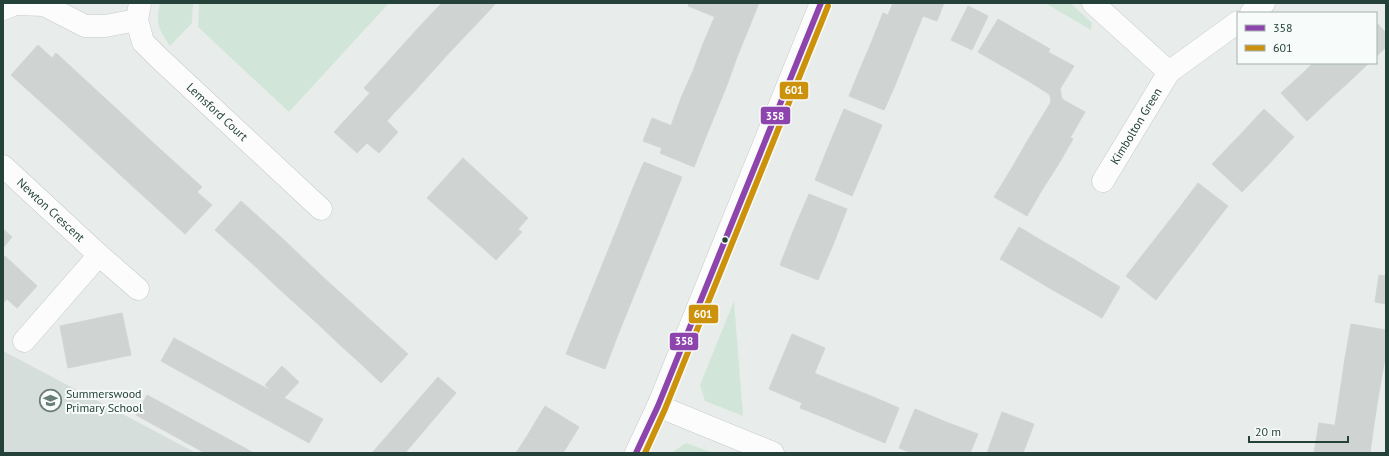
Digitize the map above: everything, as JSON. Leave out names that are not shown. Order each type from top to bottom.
[{"type":"street","points":[[636,453],[658,406],[821,3]]},
{"type":"street","points":[[1093,3],[1169,72]]},
{"type":"street","points":[[1252,12],[1264,3]]},
{"type":"street","points":[[3,9],[15,4],[44,5],[85,26],[105,26],[139,11]]},
{"type":"street","name":"Lemsford Court","points":[[139,11],[143,42],[321,209]]},
{"type":"street","name":"Kimbolton Green","points":[[1104,181],[1169,72],[1237,23]]},
{"type":"street","name":"Newton Crescent","points":[[3,166],[138,289]]},
{"type":"street","points":[[24,341],[99,255]]},
{"type":"street","points":[[658,406],[773,453]]},
{"type":"shaded area","name":"Summerswood Primary School","points":[[3,351],[130,418],[196,453],[3,453]]},
{"type":"green space","points":[[160,3],[193,3],[192,23],[170,46],[159,26],[158,16]]},
{"type":"green space","points":[[199,3],[389,3],[289,112],[198,27]]},
{"type":"green space","points":[[1045,3],[1070,3],[1092,23],[1091,30]]},
{"type":"green space","points":[[734,301],[743,416],[705,401],[700,385]]},
{"type":"green space","points":[[686,443],[713,453],[671,453]]},
{"type":"building","points":[[442,3],[476,3],[487,13],[468,33],[439,6]]},
{"type":"building","points":[[476,3],[496,3],[487,13]]},
{"type":"building","points":[[689,3],[759,3],[748,30],[688,6]]},
{"type":"building","points":[[893,3],[944,3],[937,21],[923,16],[918,28],[888,15]]},
{"type":"building","points":[[439,6],[468,33],[449,53],[420,26]]},
{"type":"building","points":[[968,6],[988,16],[972,50],[951,40]]},
{"type":"building","points":[[883,13],[918,28],[907,55],[872,41]]},
{"type":"building","points":[[715,16],[748,30],[737,57],[703,44]]},
{"type":"building","points":[[998,19],[1024,34],[1004,67],[978,52]]},
{"type":"building","points":[[1377,23],[1386,33],[1386,47],[1377,56]]},
{"type":"building","points":[[420,26],[449,53],[430,74],[401,47]]},
{"type":"building","points":[[1024,34],[1050,49],[1030,82],[1004,67]]},
{"type":"building","points":[[872,41],[907,55],[896,83],[860,69]]},
{"type":"building","points":[[703,44],[737,57],[727,85],[693,71]]},
{"type":"building","points":[[38,45],[52,58],[56,53],[94,88],[63,122],[11,75]]},
{"type":"building","points":[[401,47],[430,74],[412,94],[383,67]]},
{"type":"building","points":[[1048,52],[1074,66],[1060,89],[1061,94],[1050,96],[1030,82]]},
{"type":"building","points":[[1312,64],[1335,64],[1350,81],[1328,101],[1303,73]]},
{"type":"building","points":[[1335,64],[1368,64],[1350,81]]},
{"type":"building","points":[[383,67],[412,94],[393,114],[364,88]]},
{"type":"building","points":[[860,69],[896,83],[884,110],[849,96]]},
{"type":"building","points":[[693,71],[727,85],[716,112],[681,98]]},
{"type":"building","points":[[1303,73],[1328,101],[1307,121],[1281,93]]},
{"type":"building","points":[[94,88],[160,149],[129,183],[63,122]]},
{"type":"building","points":[[370,93],[393,114],[387,121],[398,132],[379,153],[367,143],[357,153],[334,132]]},
{"type":"building","points":[[1061,94],[1062,99],[1085,112],[1070,138],[1040,120],[1051,102],[1050,96]]},
{"type":"building","points":[[681,98],[716,112],[705,139],[671,126]]},
{"type":"building","points":[[844,109],[882,125],[867,161],[829,145]]},
{"type":"building","points":[[1264,109],[1294,137],[1268,165],[1238,137]]},
{"type":"building","points":[[652,118],[705,139],[694,167],[660,153],[662,148],[643,141]]},
{"type":"building","points":[[1040,120],[1073,139],[1058,165],[1025,145]]},
{"type":"building","points":[[1238,137],[1268,165],[1242,192],[1212,164]]},
{"type":"building","points":[[829,145],[867,161],[852,196],[815,180]]},
{"type":"building","points":[[1025,145],[1058,165],[1042,190],[1010,171]]},
{"type":"building","points":[[160,149],[202,187],[197,192],[212,205],[185,234],[129,183]]},
{"type":"building","points":[[463,158],[490,183],[454,222],[427,198]]},
{"type":"building","points":[[644,162],[682,177],[669,209],[631,193]]},
{"type":"building","points":[[1010,171],[1042,190],[1027,216],[994,197]]},
{"type":"building","points":[[490,183],[528,218],[518,229],[522,232],[496,260],[454,222]]},
{"type":"building","points":[[1198,183],[1228,206],[1210,229],[1180,207]]},
{"type":"building","points":[[631,193],[669,209],[656,241],[618,226]]},
{"type":"building","points":[[809,194],[847,209],[833,245],[794,229]]},
{"type":"building","points":[[241,201],[262,220],[236,249],[215,230]]},
{"type":"building","points":[[1180,207],[1210,229],[1192,253],[1162,230]]},
{"type":"building","points":[[262,220],[283,239],[257,268],[236,249]]},
{"type":"building","points":[[618,226],[656,241],[643,273],[605,258]]},
{"type":"building","points":[[1019,227],[1044,242],[1026,274],[1000,259]]},
{"type":"building","points":[[3,229],[12,237],[3,248]]},
{"type":"building","points":[[794,229],[833,245],[818,280],[780,265]]},
{"type":"building","points":[[1162,230],[1192,253],[1174,276],[1144,253]]},
{"type":"building","points":[[283,239],[304,259],[277,287],[257,268]]},
{"type":"building","points":[[1044,242],[1070,257],[1051,289],[1026,274]]},
{"type":"building","points":[[1144,253],[1174,276],[1156,300],[1126,276]]},
{"type":"building","points":[[5,256],[37,286],[17,308],[7,299],[3,303],[3,259]]},
{"type":"building","points":[[1070,257],[1095,272],[1076,303],[1051,289]]},
{"type":"building","points":[[605,258],[643,273],[630,305],[592,290]]},
{"type":"building","points":[[304,259],[324,278],[298,306],[277,287]]},
{"type":"building","points":[[1095,272],[1120,287],[1102,318],[1076,303]]},
{"type":"building","points":[[1379,275],[1386,276],[1386,304],[1375,302]]},
{"type":"building","points":[[324,278],[345,297],[319,325],[298,306]]},
{"type":"building","points":[[592,290],[630,305],[617,337],[579,322]]},
{"type":"building","points":[[345,297],[366,316],[340,345],[319,325]]},
{"type":"building","points":[[122,313],[131,355],[68,368],[60,326]]},
{"type":"building","points":[[366,316],[387,335],[360,363],[340,345]]},
{"type":"building","points":[[579,322],[617,337],[605,369],[566,354]]},
{"type":"building","points":[[1351,324],[1386,330],[1386,351],[1384,364],[1345,358]]},
{"type":"building","points":[[792,334],[825,348],[802,403],[769,389]]},
{"type":"building","points":[[387,335],[408,354],[381,383],[360,363]]},
{"type":"building","points":[[174,338],[323,419],[309,443],[161,361]]},
{"type":"building","points":[[1345,358],[1384,364],[1378,398],[1340,392]]},
{"type":"building","points":[[282,366],[299,382],[284,398],[274,393],[265,385]]},
{"type":"building","points":[[814,373],[843,385],[828,419],[800,408]]},
{"type":"building","points":[[438,377],[456,393],[405,453],[372,453]]},
{"type":"building","points":[[843,385],[871,396],[856,431],[828,419]]},
{"type":"building","points":[[1340,392],[1378,398],[1373,431],[1335,425]]},
{"type":"building","points":[[147,395],[254,453],[205,453],[136,415]]},
{"type":"building","points":[[871,396],[899,408],[885,443],[856,431]]},
{"type":"building","points":[[545,406],[579,427],[563,453],[556,453],[527,436]]},
{"type":"building","points":[[915,409],[946,422],[933,453],[911,453],[899,448]]},
{"type":"building","points":[[1002,412],[1034,424],[1023,453],[987,453]]},
{"type":"building","points":[[946,422],[978,434],[970,453],[933,453]]},
{"type":"building","points":[[1319,423],[1373,431],[1370,453],[1314,453]]},
{"type":"building","points":[[527,436],[556,453],[516,453]]},
{"type":"transit line","name":"358","points":[[636,453],[658,406],[821,3]]},
{"type":"transit line","name":"601","points":[[645,453],[665,409],[828,6]]},
{"type":"place","name":"Summerswood Primary School","points":[[50,401]]}]
